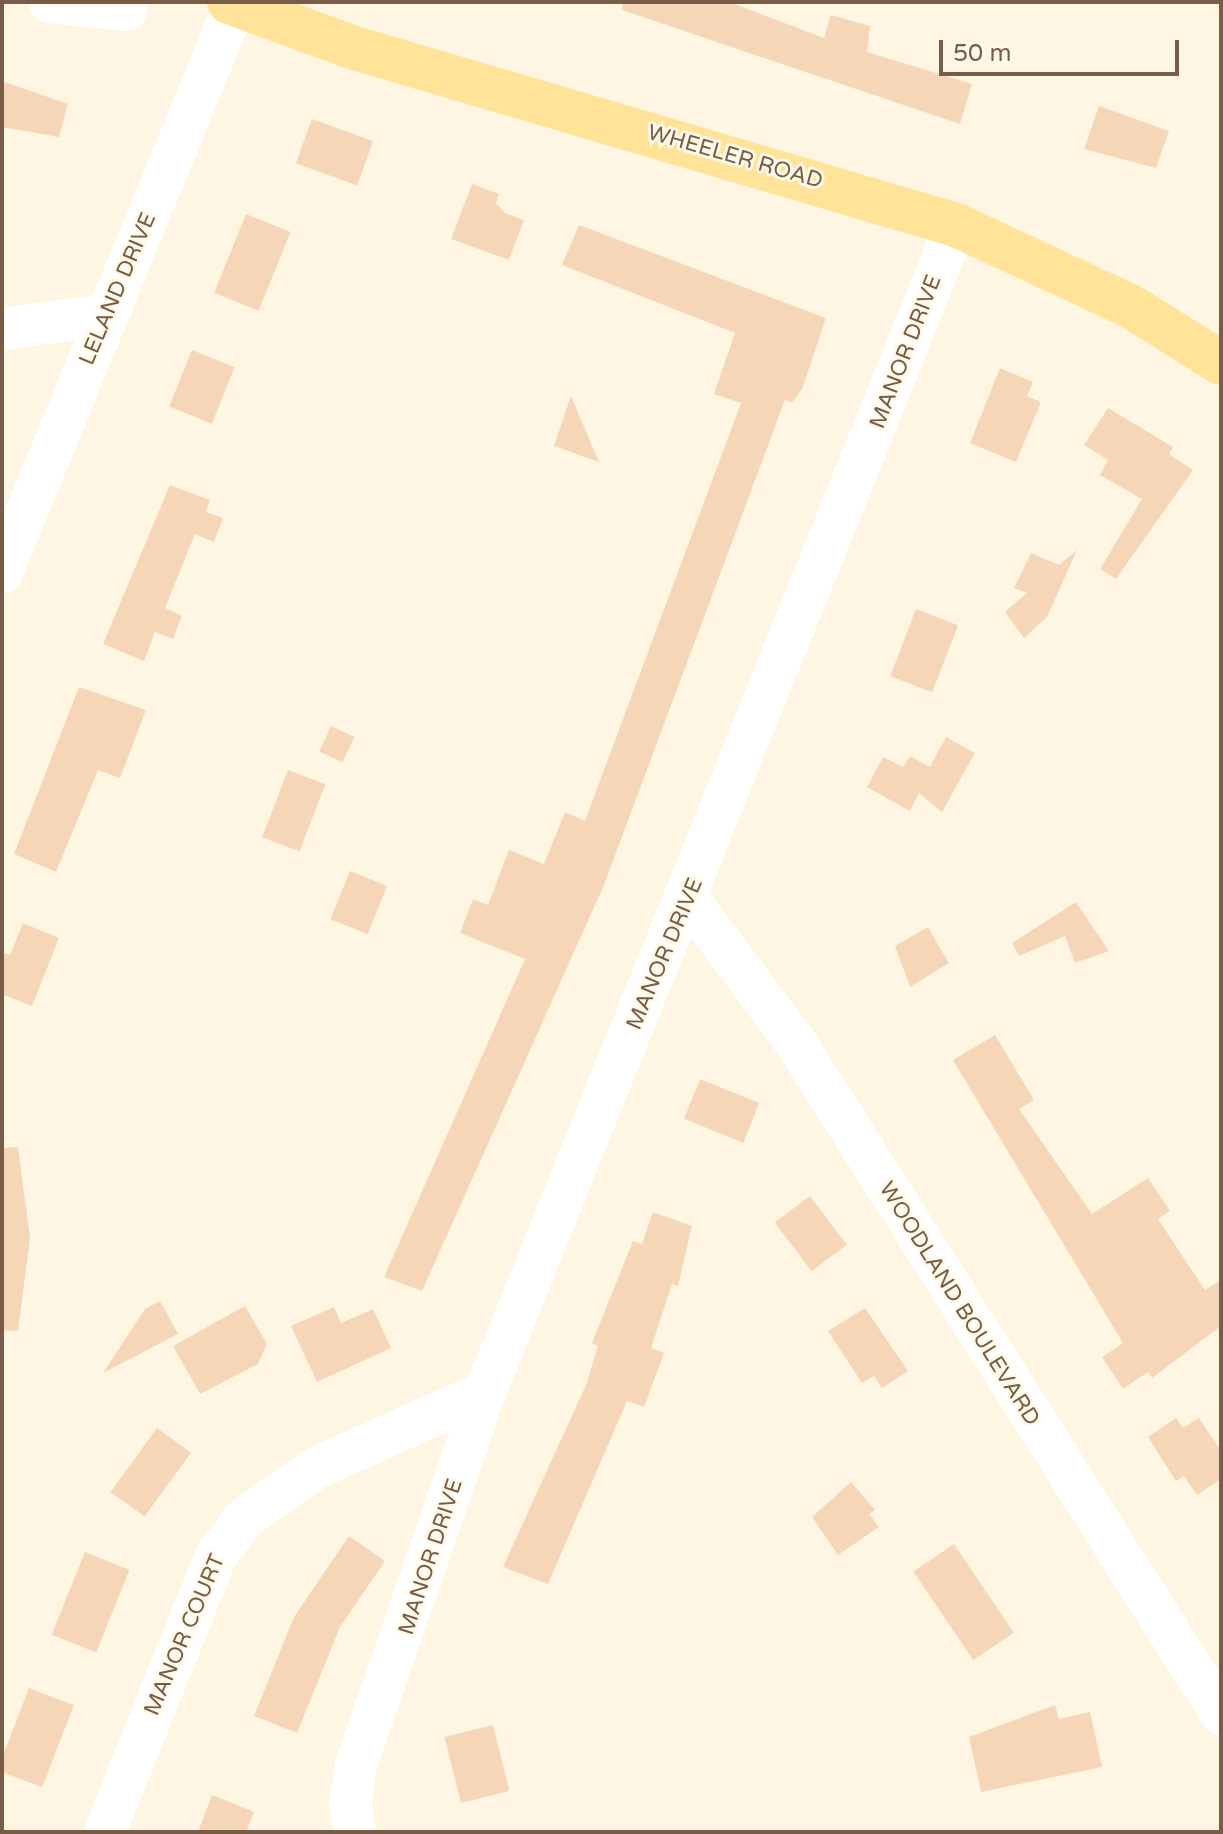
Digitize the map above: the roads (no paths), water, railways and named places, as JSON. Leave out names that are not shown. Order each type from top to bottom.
[{"type":"main road","name":"WHEELER ROAD","points":[[232,4],[351,47],[750,159],[956,225],[1130,306],[1221,363]]},
{"type":"street","points":[[50,2],[127,10]]},
{"type":"street","name":"LELAND DRIVE","points":[[2,572],[232,4]]},
{"type":"street","name":"MANOR DRIVE","points":[[355,1832],[351,1787],[388,1687],[485,1392],[689,900],[956,225]]},
{"type":"street","points":[[2,329],[105,315]]},
{"type":"street","name":"WOODLAND BOULEVARD","points":[[689,900],[796,1043],[1221,1714]]},
{"type":"street","name":"MANOR COURT","points":[[105,1832],[216,1556],[245,1518],[316,1468],[485,1392]]}]
